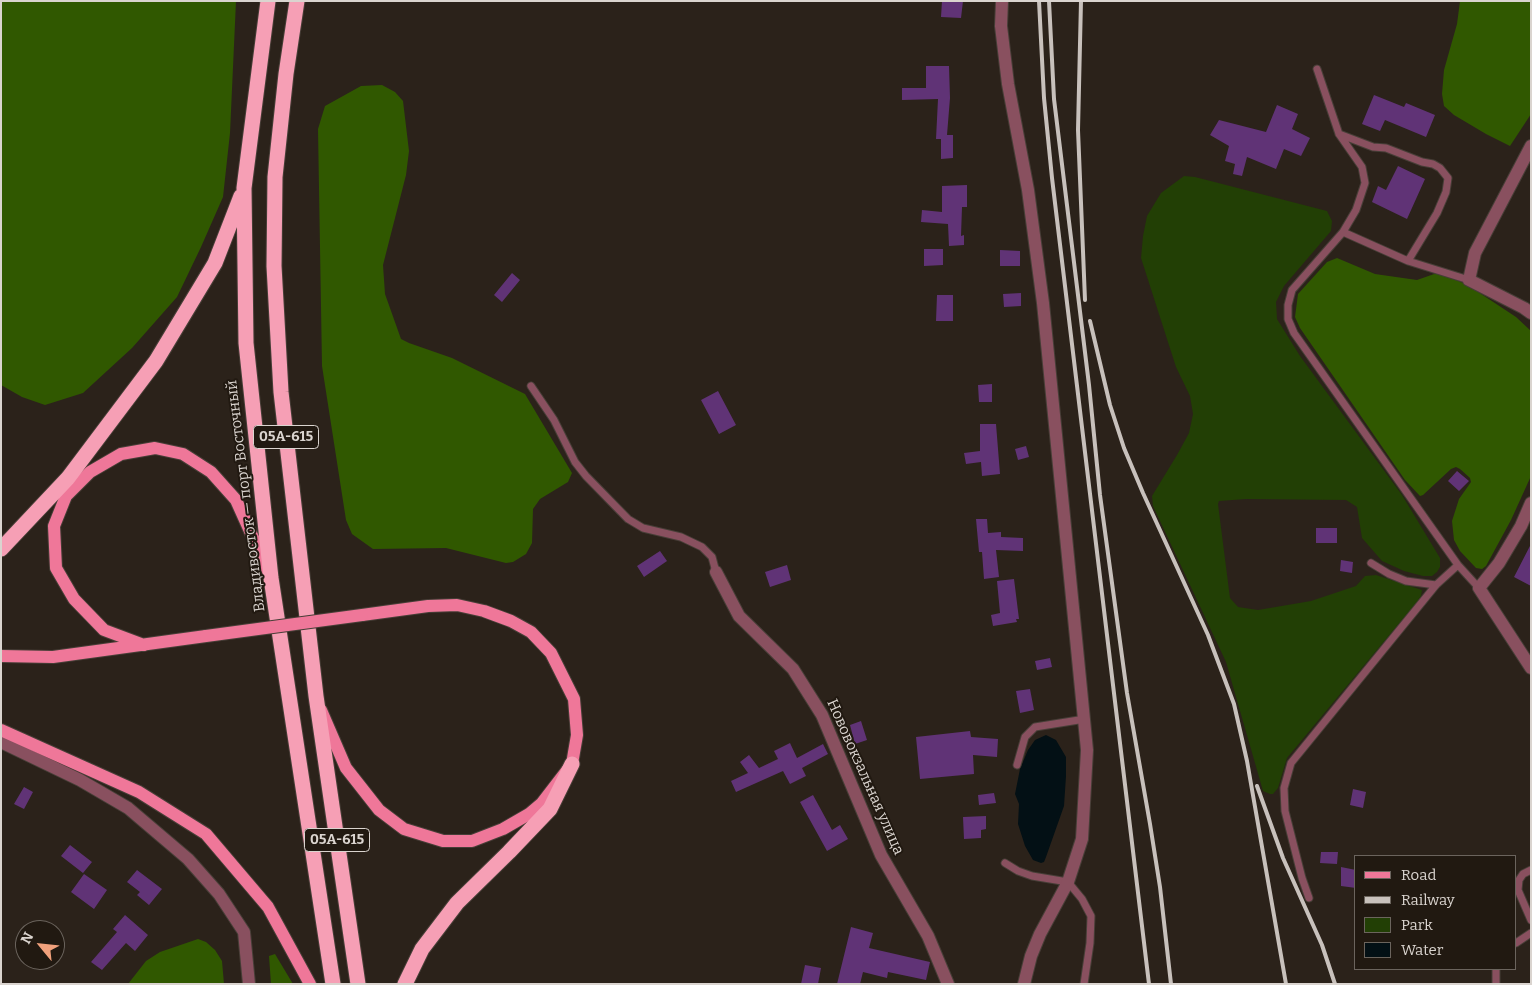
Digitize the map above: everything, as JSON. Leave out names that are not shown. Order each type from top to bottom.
[{"type":"highway","name":"Владивосток — порт Восточный","points":[[268,1],[244,188],[246,343],[271,578],[333,984]]},
{"type":"highway","name":"05А-615","points":[[297,1],[286,74],[275,177],[274,266],[281,392],[316,696],[358,984]]},
{"type":"highway","points":[[1,549],[68,478],[156,361],[216,263],[244,188]]},
{"type":"highway","points":[[405,984],[422,949],[457,903],[550,808],[572,764]]},
{"type":"main road","points":[[144,645],[104,630],[74,599],[56,568],[54,526],[66,496],[90,472],[121,454],[155,448],[182,454],[211,472],[236,500],[271,578]]},
{"type":"main road","points":[[1,656],[53,657],[428,606],[457,605],[493,614],[511,621],[531,632],[551,653],[574,699],[577,735],[572,764],[542,803],[529,814],[503,829],[472,841],[442,841],[404,829],[379,810],[346,768],[316,696]]},
{"type":"main road","points":[[1,730],[139,792],[206,834],[268,907],[310,984]]},
{"type":"street","points":[[1002,1],[1001,26],[1007,74],[1028,190],[1043,303],[1087,750],[1082,839],[1068,882],[1040,934],[1031,956],[1024,984]]},
{"type":"street","points":[[1531,146],[1475,253],[1469,280],[1531,313]]},
{"type":"street","points":[[1531,503],[1521,526],[1499,563],[1479,588],[1531,668]]},
{"type":"street","name":"Нововокзальная улица","points":[[716,572],[739,616],[793,669],[822,715],[881,855],[928,936],[948,984]]},
{"type":"street","points":[[1,742],[80,780],[128,808],[188,859],[219,894],[244,932],[249,984]]},
{"type":"lane","points":[[1317,69],[1339,134],[1362,167],[1365,183],[1356,210],[1343,232],[1292,290],[1288,305],[1288,319],[1294,332],[1458,564],[1479,588]]},
{"type":"lane","points":[[1339,134],[1373,148],[1386,148],[1422,162],[1433,164],[1440,168],[1448,178],[1446,192],[1437,213],[1408,261]]},
{"type":"lane","points":[[1343,232],[1408,261],[1469,280]]},
{"type":"lane","points":[[531,386],[554,420],[575,462],[628,519],[643,528],[681,537],[702,547],[712,557],[716,572]]},
{"type":"lane","points":[[1371,563],[1389,574],[1406,581],[1436,585]]},
{"type":"lane","points":[[1309,898],[1285,812],[1284,788],[1291,763],[1436,585],[1458,564]]},
{"type":"lane","points":[[1016,765],[1025,737],[1035,727],[1085,719]]},
{"type":"lane","points":[[1006,863],[1018,871],[1032,876],[1068,882],[1082,899],[1091,916],[1090,943],[1084,984]]},
{"type":"lane","points":[[1531,870],[1523,874],[1519,880],[1518,890],[1531,920]]},
{"type":"lane","points":[[1517,942],[1531,933]]},
{"type":"lane","points":[[1496,970],[1496,984]]},
{"type":"green space","points":[[1,1],[236,1],[230,133],[223,197],[201,247],[177,297],[132,348],[83,393],[45,405],[22,397],[1,385]]},
{"type":"green space","points":[[1460,1],[1531,1],[1531,114],[1510,146],[1454,115],[1444,106],[1442,94],[1444,70],[1457,24]]},
{"type":"green space","points":[[382,85],[395,92],[403,101],[409,151],[406,175],[383,265],[385,294],[401,339],[452,358],[525,394],[572,473],[568,482],[540,499],[533,509],[532,543],[526,554],[513,562],[506,563],[446,548],[373,549],[352,534],[346,520],[322,366],[318,129],[325,106],[361,86]]},
{"type":"green space","points":[[1184,176],[1195,177],[1327,211],[1332,221],[1331,231],[1284,286],[1276,302],[1277,319],[1300,356],[1402,495],[1440,558],[1440,567],[1432,576],[1423,576],[1404,571],[1382,561],[1362,538],[1357,507],[1346,500],[1246,499],[1219,501],[1230,598],[1238,607],[1258,610],[1311,601],[1356,586],[1365,576],[1376,575],[1422,590],[1421,596],[1416,603],[1287,758],[1278,788],[1273,794],[1263,791],[1226,662],[1153,506],[1152,496],[1189,433],[1193,414],[1190,396],[1176,367],[1141,258],[1143,236],[1147,216],[1161,193]]},
{"type":"green space","points":[[1337,258],[1375,274],[1417,280],[1437,273],[1466,284],[1516,317],[1531,331],[1531,476],[1511,520],[1486,566],[1482,569],[1476,568],[1460,551],[1454,540],[1452,521],[1459,499],[1471,482],[1470,478],[1456,467],[1451,469],[1420,496],[1405,480],[1300,328],[1295,317],[1298,294],[1327,262]]},
{"type":"green space","points":[[198,939],[206,942],[215,950],[222,961],[224,984],[128,984],[146,961],[160,952]]},
{"type":"green space","points":[[275,954],[293,984],[271,984],[269,956]]},
{"type":"water","points":[[1046,735],[1056,740],[1066,757],[1066,776],[1064,806],[1044,862],[1041,863],[1033,860],[1025,846],[1018,824],[1019,804],[1015,794],[1020,769],[1028,750],[1035,740]]},
{"type":"building","points":[[942,1],[963,1],[961,18],[941,17]]},
{"type":"building","points":[[926,66],[949,66],[950,98],[947,135],[953,135],[953,158],[941,159],[941,139],[936,139],[938,99],[902,100],[902,88],[926,88]]},
{"type":"building","points":[[1374,95],[1404,107],[1406,103],[1435,115],[1426,137],[1385,120],[1380,131],[1362,124]]},
{"type":"building","points":[[1277,105],[1298,114],[1292,129],[1310,138],[1301,156],[1284,149],[1276,169],[1247,157],[1242,176],[1233,174],[1235,164],[1225,161],[1229,146],[1210,135],[1219,120],[1266,132]]},
{"type":"building","points":[[1398,166],[1425,179],[1407,219],[1372,202],[1378,186],[1386,190]]},
{"type":"building","points":[[967,185],[967,207],[962,207],[961,236],[964,235],[964,245],[949,246],[948,224],[921,222],[922,210],[942,212],[942,186]]},
{"type":"building","points":[[924,249],[943,249],[943,265],[924,266]]},
{"type":"building","points":[[1000,250],[1020,251],[1020,266],[1000,266]]},
{"type":"building","points":[[512,273],[520,280],[502,302],[494,295]]},
{"type":"building","points":[[1021,293],[1021,306],[1004,307],[1003,294]]},
{"type":"building","points":[[937,295],[953,295],[953,321],[936,321]]},
{"type":"building","points":[[992,384],[992,402],[979,402],[978,385]]},
{"type":"building","points":[[718,391],[736,425],[719,434],[701,400]]},
{"type":"building","points":[[980,424],[996,424],[1000,474],[982,476],[981,462],[966,464],[964,453],[980,451]]},
{"type":"building","points":[[1026,446],[1029,457],[1018,460],[1015,449]]},
{"type":"building","points":[[1457,471],[1469,481],[1459,491],[1448,481]]},
{"type":"building","points":[[976,519],[987,519],[988,533],[1001,532],[1001,537],[1023,538],[1023,551],[996,550],[999,577],[984,579],[982,552],[979,552]]},
{"type":"building","points":[[1316,528],[1337,528],[1337,543],[1316,543]]},
{"type":"building","points":[[1531,544],[1531,586],[1514,577]]},
{"type":"building","points":[[660,551],[667,561],[644,577],[637,566]]},
{"type":"building","points":[[1341,560],[1353,562],[1352,573],[1340,571]]},
{"type":"building","points":[[787,565],[791,580],[770,587],[765,572]]},
{"type":"building","points":[[1014,579],[1019,619],[1016,619],[1017,622],[993,626],[991,615],[1000,613],[997,581]]},
{"type":"building","points":[[1050,658],[1052,667],[1037,670],[1035,661]]},
{"type":"building","points":[[1030,689],[1034,710],[1020,713],[1016,691]]},
{"type":"building","points":[[861,721],[867,740],[855,744],[850,725]]},
{"type":"building","points":[[970,731],[971,737],[998,739],[997,757],[973,755],[974,774],[920,779],[916,737]]},
{"type":"building","points":[[790,743],[797,758],[823,744],[828,754],[802,768],[806,776],[790,784],[783,771],[736,792],[731,781],[748,773],[740,762],[749,755],[759,768],[778,759],[774,751]]},
{"type":"building","points":[[24,787],[33,792],[24,809],[14,804]]},
{"type":"building","points":[[1353,789],[1366,792],[1363,808],[1350,805]]},
{"type":"building","points":[[994,793],[996,803],[979,805],[978,795]]},
{"type":"building","points":[[813,795],[832,830],[840,825],[848,839],[827,851],[800,802]]},
{"type":"building","points":[[986,816],[986,829],[981,830],[981,838],[964,839],[963,817]]},
{"type":"building","points":[[70,845],[92,862],[83,873],[61,856]]},
{"type":"building","points":[[1321,852],[1338,852],[1337,864],[1320,863]]},
{"type":"building","points":[[1341,867],[1354,870],[1354,888],[1341,886]]},
{"type":"building","points":[[137,870],[162,889],[149,905],[137,895],[140,892],[127,882]]},
{"type":"building","points":[[84,874],[107,890],[94,909],[71,892]]},
{"type":"building","points":[[125,915],[148,935],[135,951],[126,943],[102,970],[91,962],[117,932],[113,929]]},
{"type":"building","points":[[851,927],[873,933],[869,948],[930,962],[926,980],[888,972],[887,978],[863,972],[860,984],[837,984]]},
{"type":"building","points":[[805,965],[821,968],[818,984],[801,984]]},
{"type":"railway","points":[[1039,1],[1044,98],[1052,178],[1149,984]]},
{"type":"railway","points":[[1049,1],[1054,99],[1089,385],[1100,495],[1127,693],[1160,887],[1171,984]]},
{"type":"railway","points":[[1081,1],[1078,130],[1085,300]]},
{"type":"railway","points":[[1090,321],[1110,405],[1124,448],[1208,635],[1234,704],[1247,761],[1286,984]]},
{"type":"railway","points":[[1257,786],[1283,858],[1322,945],[1335,984]]}]
